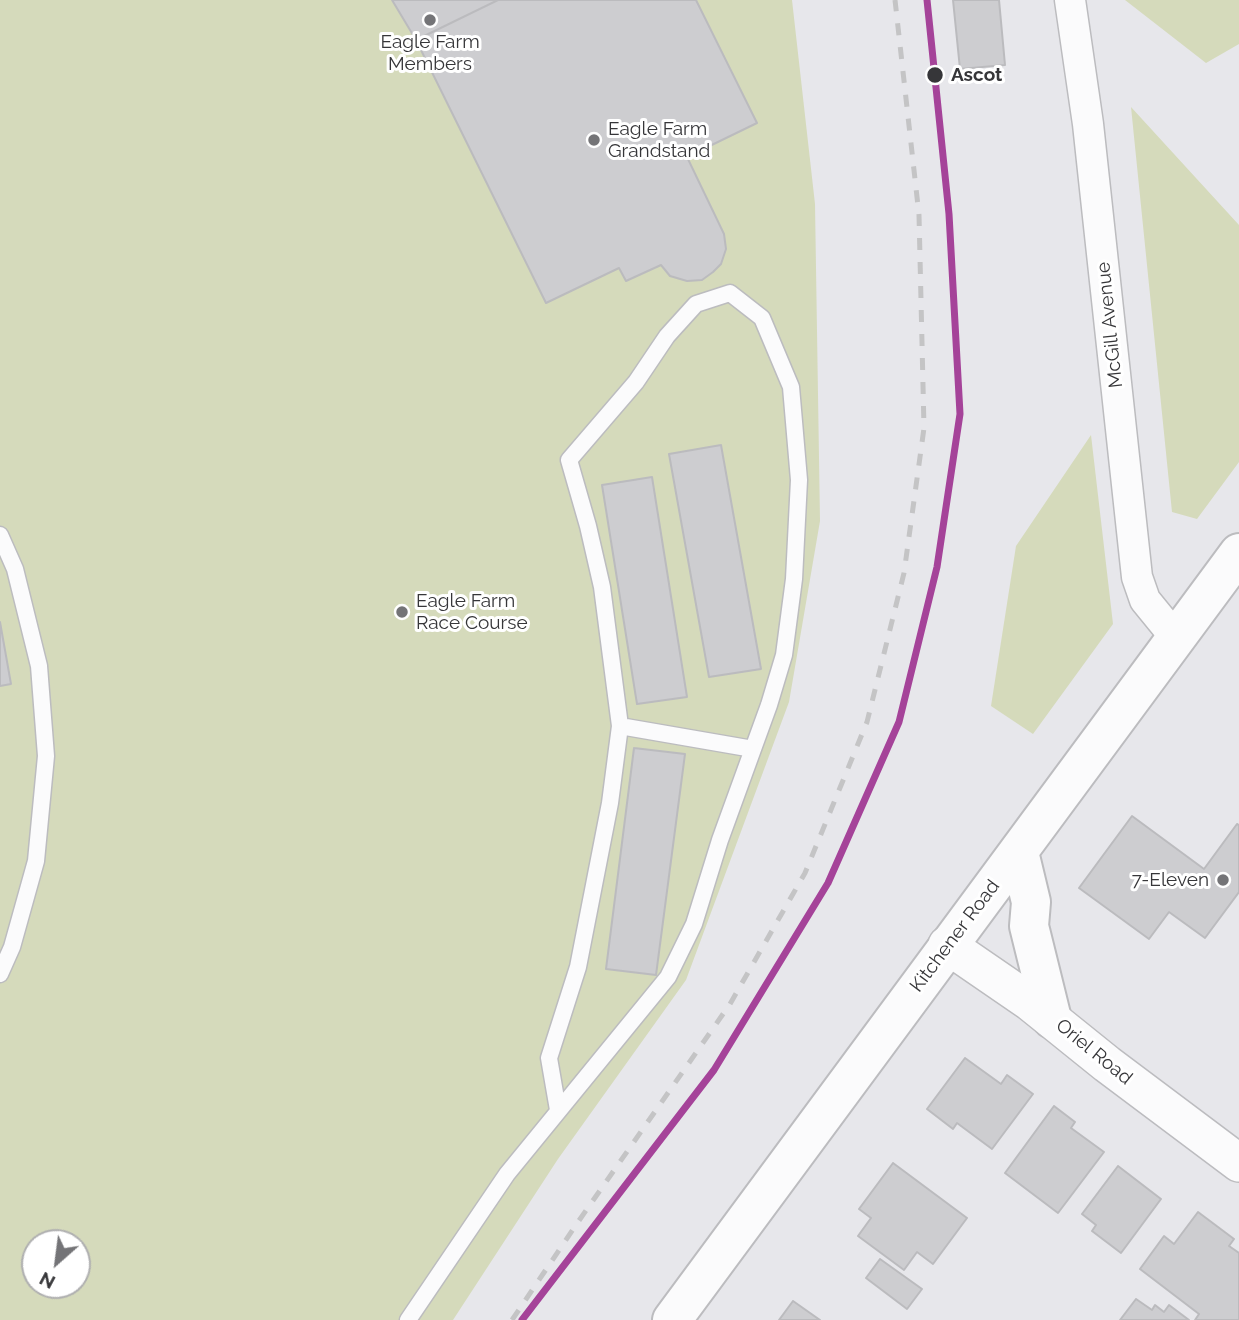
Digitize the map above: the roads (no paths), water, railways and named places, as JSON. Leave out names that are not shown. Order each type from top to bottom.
[{"type":"main road","name":"Kitchener Road","points":[[672,1320],[1239,553]]},
{"type":"main road","points":[[1019,852],[1031,902],[1029,926],[1052,1019]]},
{"type":"street","name":"McGill Avenue","points":[[1070,0],[1088,124],[1137,577],[1145,600],[1176,638]]},
{"type":"street","name":"Oriel Road","points":[[947,945],[1052,1019],[1107,1065],[1239,1163]]},
{"type":"lane","points":[[408,1320],[507,1174],[653,999],[668,977],[694,924],[784,655],[794,579],[799,480],[791,387],[762,318],[730,293],[696,304],[667,336],[636,383],[569,460],[602,587],[620,726],[610,803],[578,967],[549,1058],[558,1110]]},
{"type":"lane","points":[[0,535],[15,569],[39,666],[46,755],[36,861],[12,947],[0,974]]},
{"type":"lane","points":[[620,726],[752,749]]},
{"type":"railway","points":[[512,1320],[730,1004],[805,873],[867,722],[904,573],[924,428],[919,215],[895,0]]},
{"type":"place","name":"Eagle Farm Members","points":[[430,20]]},
{"type":"place","name":"Ascot","points":[[935,75]]},
{"type":"place","name":"Eagle Farm Grandstand","points":[[594,140]]},
{"type":"place","name":"Eagle Farm Race Course","points":[[402,612]]},
{"type":"place","name":"7-Eleven","points":[[1223,880]]}]
